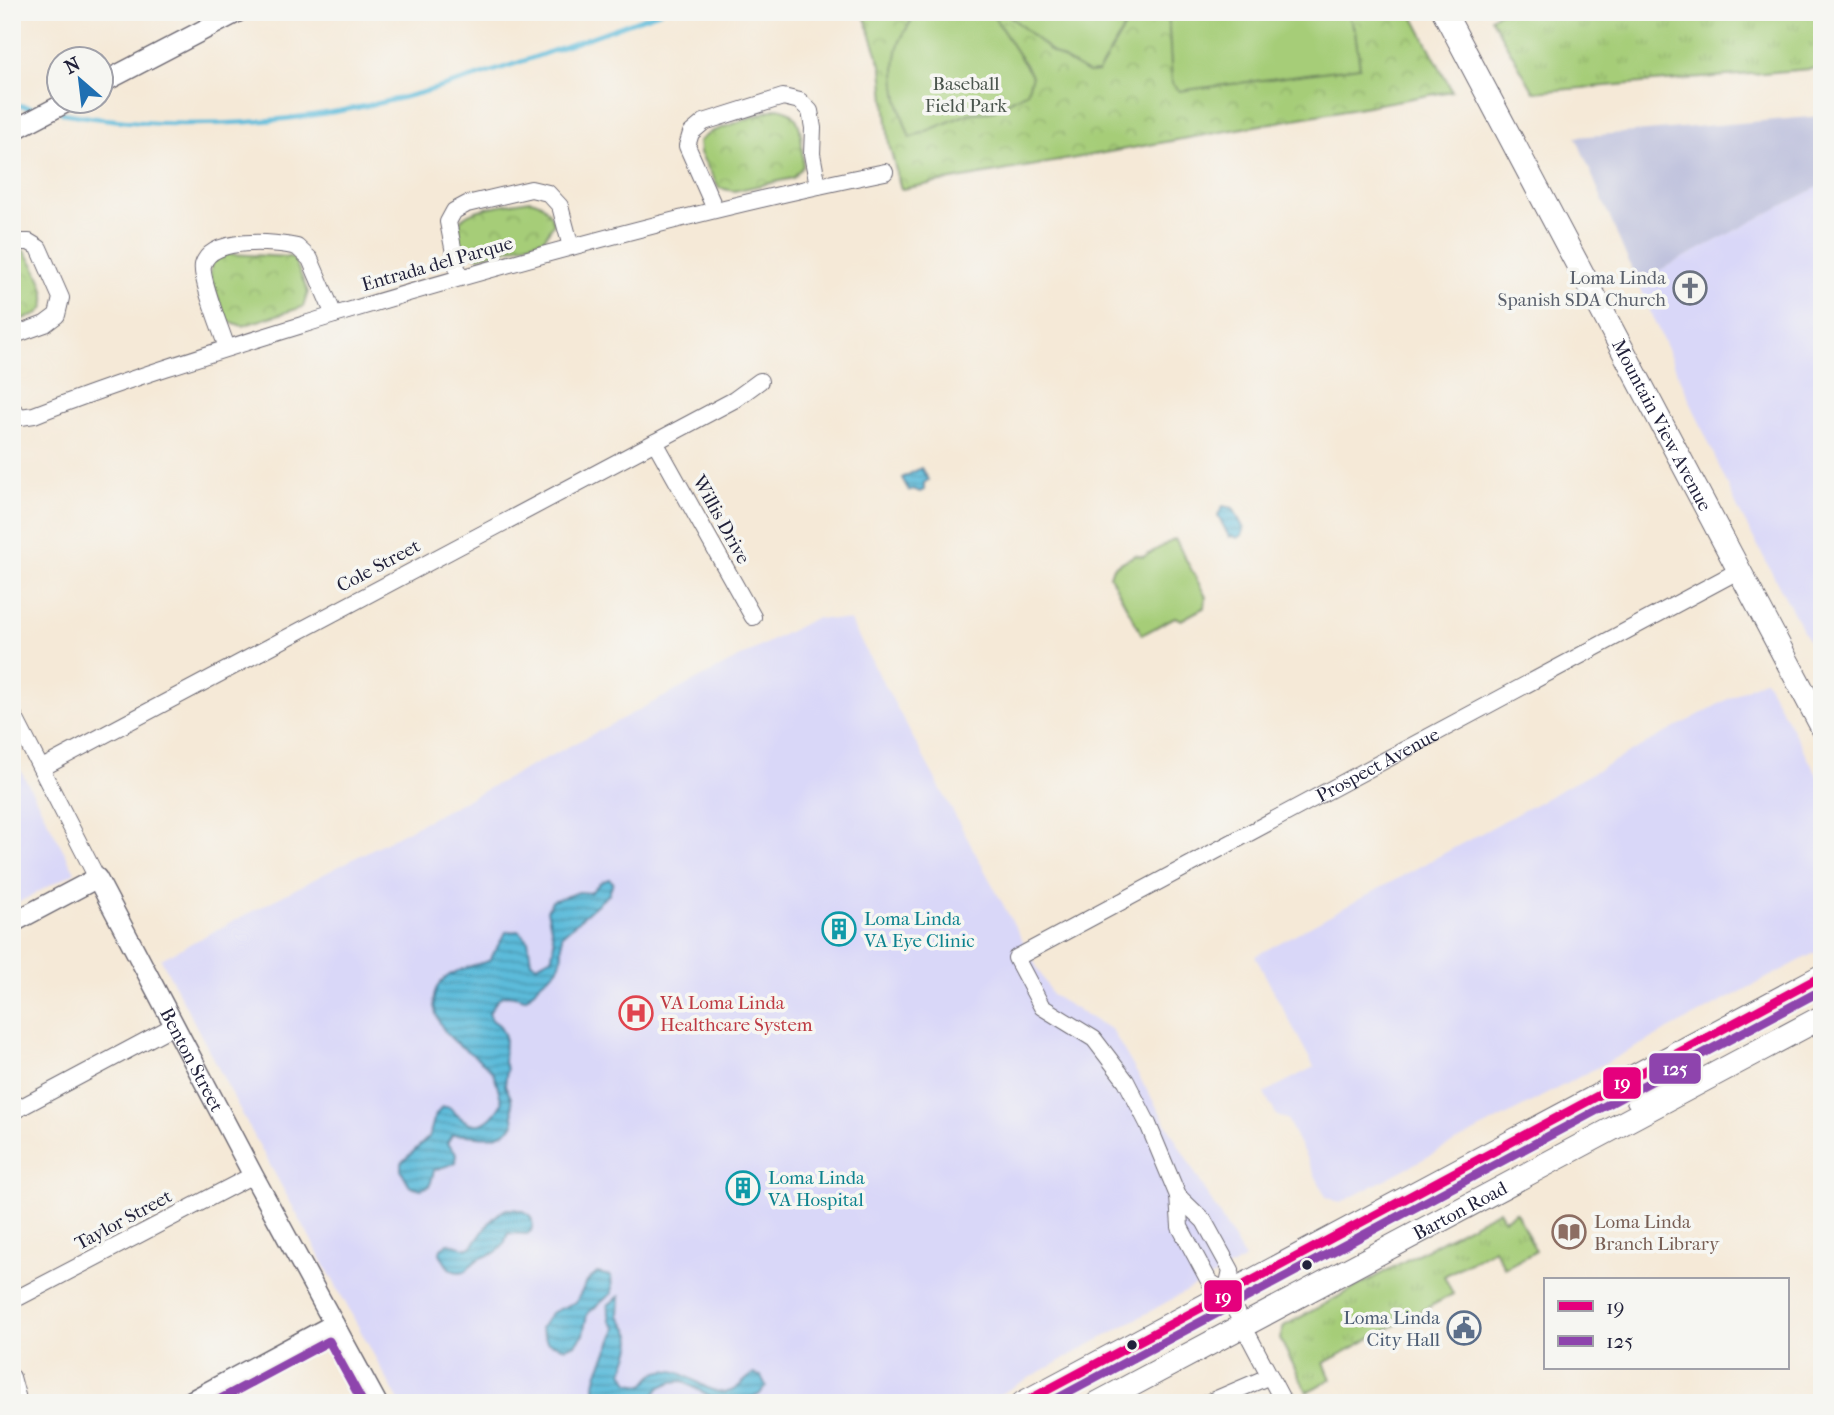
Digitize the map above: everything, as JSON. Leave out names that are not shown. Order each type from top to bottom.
[{"type":"main road","name":"Mountain View Avenue","points":[[1444,12],[1822,727]]},
{"type":"main road","name":"Barton Road","points":[[1023,1403],[1822,976]]},
{"type":"main road","name":"Barton Road","points":[[1098,1403],[1822,1017]]},
{"type":"main road","points":[[1574,1147],[1619,1111],[1677,1074],[1683,1063],[1678,1052]]},
{"type":"street","points":[[116,76],[238,12]]},
{"type":"street","points":[[715,209],[687,146],[691,133],[704,122],[783,97],[800,101],[810,111],[813,128],[812,153],[818,186]]},
{"type":"street","points":[[12,131],[46,113]]},
{"type":"street","name":"Entrada del Parque","points":[[12,409],[21,417],[34,415],[162,368],[459,278],[715,209],[885,172]]},
{"type":"street","points":[[459,278],[448,222],[454,211],[467,204],[531,189],[548,193],[560,206],[571,247]]},
{"type":"street","points":[[12,242],[29,242],[38,248],[61,298],[57,315],[45,324],[12,336]]},
{"type":"street","points":[[227,348],[205,280],[203,265],[209,256],[222,246],[247,243],[298,247],[310,259],[334,315]]},
{"type":"street","name":"Cole Street","points":[[42,768],[734,400],[760,381]]},
{"type":"street","name":"Willis Drive","points":[[655,442],[753,617]]},
{"type":"street","name":"Prospect Avenue","points":[[1178,1196],[1148,1124],[1126,1081],[1094,1039],[1042,1007],[1016,958],[1738,571]]},
{"type":"street","name":"Benton Street","points":[[12,712],[253,1175],[377,1403]]},
{"type":"street","points":[[12,923],[97,878]]},
{"type":"street","points":[[12,1112],[175,1025]]},
{"type":"street","name":"Taylor Street","points":[[12,1301],[253,1175]]},
{"type":"street","points":[[1178,1196],[1204,1221],[1231,1270],[1226,1293]]},
{"type":"street","points":[[1178,1196],[1180,1227],[1209,1281],[1226,1293],[1284,1403]]},
{"type":"street","points":[[192,1402],[334,1324]]},
{"type":"street","points":[[1208,1403],[1270,1376]]},
{"type":"street","points":[[12,1377],[19,1403]]},
{"type":"shaded area","points":[[1822,116],[1822,185],[1637,282],[1576,137]]},
{"type":"shaded area","points":[[1822,185],[1822,666],[1739,511],[1637,282]]},
{"type":"shaded area","name":"VA Loma Linda Healthcare System","points":[[815,618],[850,621],[1052,995],[1112,1030],[1245,1259],[984,1403],[400,1403],[161,959]]},
{"type":"shaded area","points":[[1765,679],[1822,784],[1822,949],[1340,1203],[1326,1197],[1287,1119],[1277,1116],[1264,1093],[1314,1067],[1255,956]]},
{"type":"shaded area","points":[[12,754],[75,872],[12,906]]},
{"type":"green space","name":"Baseball Field Park","points":[[863,12],[1411,12],[1452,91],[901,189],[889,144],[882,68]]},
{"type":"green space","points":[[916,12],[991,12],[1032,76],[1027,92],[990,112],[970,113],[910,138],[899,105],[895,70],[899,43]]},
{"type":"green space","points":[[1005,12],[1134,12],[1098,72],[1088,73],[1052,52]]},
{"type":"green space","points":[[1168,12],[1347,12],[1355,31],[1360,67],[1179,91],[1172,83]]},
{"type":"green space","points":[[1499,12],[1822,12],[1822,68],[1534,92],[1491,18]]},
{"type":"green space","points":[[777,108],[786,110],[797,121],[802,138],[803,166],[793,178],[734,191],[719,188],[700,153],[699,141],[711,132]]},
{"type":"green space","points":[[530,200],[545,208],[554,223],[544,239],[479,257],[462,252],[458,227],[466,216],[483,209]]},
{"type":"green space","points":[[23,250],[41,280],[44,306],[31,317],[12,322],[12,251]]},
{"type":"green space","points":[[227,254],[291,257],[308,292],[303,307],[242,326],[226,320],[210,276],[212,261]]},
{"type":"green space","points":[[1175,539],[1206,597],[1205,607],[1181,620],[1175,617],[1142,635],[1110,576],[1113,567],[1135,555],[1143,557]]},
{"type":"green space","points":[[1499,1210],[1504,1219],[1516,1212],[1536,1251],[1505,1268],[1494,1249],[1444,1276],[1453,1294],[1324,1363],[1331,1379],[1307,1392],[1280,1339],[1284,1326]]},
{"type":"water","points":[[921,468],[928,480],[924,483],[924,490],[909,491],[902,478]]},
{"type":"water","points":[[1223,506],[1233,508],[1244,529],[1238,538],[1229,537],[1218,515]]},
{"type":"water","points":[[609,879],[613,882],[609,894],[562,935],[561,960],[552,974],[525,999],[512,995],[499,998],[489,1013],[505,1036],[505,1085],[511,1098],[514,1124],[499,1135],[452,1135],[447,1143],[456,1153],[455,1163],[434,1170],[430,1186],[421,1189],[410,1186],[401,1170],[401,1163],[429,1137],[435,1116],[442,1107],[449,1107],[464,1120],[477,1124],[490,1119],[502,1103],[492,1072],[455,1042],[440,1023],[434,1001],[435,991],[440,983],[457,971],[489,961],[506,932],[519,931],[528,940],[531,962],[537,965],[552,957],[554,941],[547,910],[552,901],[579,892],[590,893],[601,882]]},
{"type":"water","points":[[507,1209],[527,1213],[532,1220],[531,1231],[527,1234],[508,1233],[500,1249],[477,1260],[466,1271],[456,1272],[449,1268],[440,1253],[441,1248],[448,1243],[469,1248],[488,1224]]},
{"type":"water","points":[[597,1273],[611,1276],[612,1293],[587,1314],[583,1335],[576,1344],[565,1348],[547,1342],[541,1328],[551,1313],[576,1302],[587,1282]]},
{"type":"water","points":[[620,1296],[619,1316],[629,1331],[632,1342],[623,1371],[629,1383],[644,1385],[654,1374],[666,1370],[685,1375],[722,1392],[734,1390],[753,1374],[761,1376],[766,1386],[759,1395],[742,1401],[717,1401],[683,1381],[671,1382],[660,1387],[652,1398],[643,1403],[601,1403],[595,1387],[596,1380],[616,1328],[610,1321],[608,1305]]},
{"type":"waterway","points":[[84,116],[152,123],[198,124],[335,112],[454,83],[660,12]]},
{"type":"waterway","points":[[12,104],[39,109]]},
{"type":"transit line","name":"19","points":[[1023,1403],[1822,976]]},
{"type":"transit line","name":"125","points":[[1049,1403],[1822,990]]},
{"type":"transit line","name":"125","points":[[213,1403],[329,1341],[363,1403]]},
{"type":"place","name":"Loma Linda Spanish SDA Church","points":[[1690,288]]},
{"type":"place","name":"Loma Linda VA Eye Clinic","points":[[839,929]]},
{"type":"place","name":"VA Loma Linda Healthcare System","points":[[636,1013]]},
{"type":"place","name":"Loma Linda VA Hospital","points":[[743,1188]]},
{"type":"place","name":"Loma Linda Branch Library","points":[[1569,1232]]},
{"type":"place","name":"Loma Linda City Hall","points":[[1464,1328]]}]
